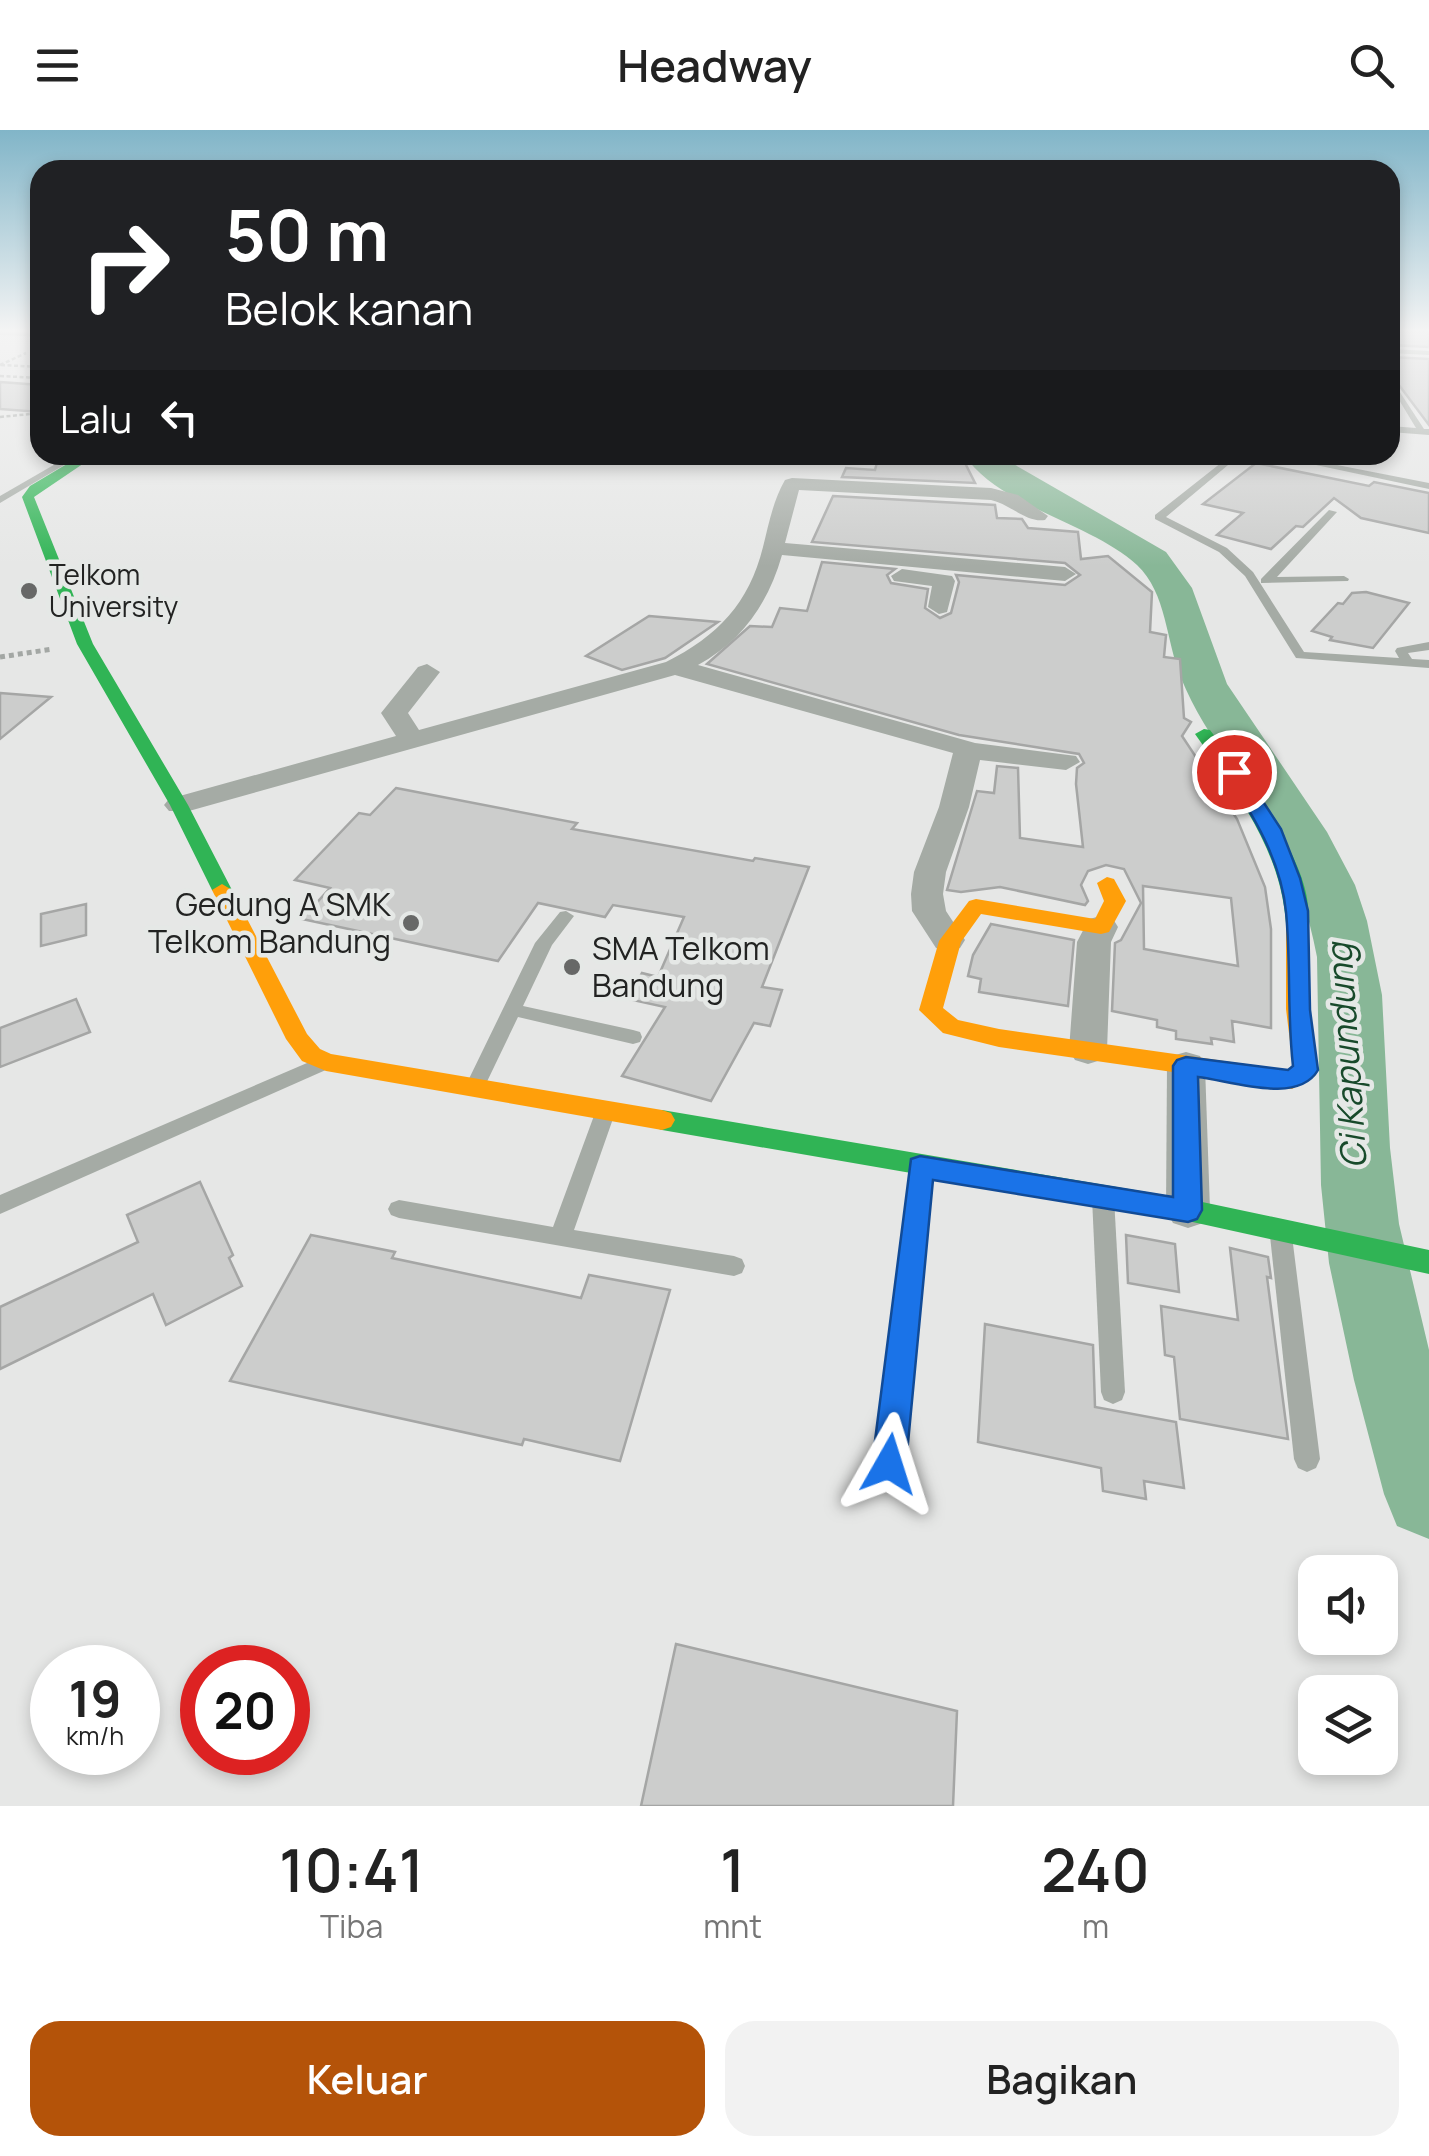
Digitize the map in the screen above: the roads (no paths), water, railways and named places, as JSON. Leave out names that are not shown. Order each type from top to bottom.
[{"type":"street","points":[[74,465],[34,489],[12,494],[84,644],[179,805],[298,1039],[311,1055],[326,1062],[605,1113],[1188,1210],[1429,1262]]},
{"type":"street","points":[[179,805],[675,667],[709,652],[738,625],[758,596],[778,517],[792,484],[990,494],[1011,499],[1038,516]]},
{"type":"street","points":[[770,559],[1065,574]]},
{"type":"street","points":[[770,559],[943,580],[939,607]]},
{"type":"street","points":[[675,667],[956,743],[968,750],[1066,762]]},
{"type":"street","points":[[412,739],[394,713],[426,672]]},
{"type":"street","points":[[1101,927],[976,906],[948,940],[931,1010],[940,1021],[999,1038],[1292,1080],[1306,1070],[1298,1010],[1297,911],[1289,878],[1262,814],[1204,734]]},
{"type":"street","points":[[948,940],[929,912],[927,894],[930,872],[954,807],[968,750]]},
{"type":"street","points":[[1088,1050],[1094,942],[1115,900],[1107,883]]},
{"type":"street","points":[[1186,1066],[1188,1210]]},
{"type":"lane","points":[[1411,409],[1426,432]]},
{"type":"lane","points":[[1400,430],[1426,432]]},
{"type":"lane","points":[[12,494],[60,465]]},
{"type":"lane","points":[[1224,465],[1159,517],[1222,550],[1254,581],[1300,654],[1429,664]]},
{"type":"lane","points":[[1323,465],[1429,486]]},
{"type":"lane","points":[[1366,465],[1429,478]]},
{"type":"lane","points":[[1268,581],[1332,512]]},
{"type":"lane","points":[[1254,581],[1344,579]]},
{"type":"lane","points":[[1407,662],[1401,651],[1429,646]]},
{"type":"lane","points":[[475,1088],[544,944],[566,916]]},
{"type":"lane","points":[[514,1010],[634,1037]]},
{"type":"lane","points":[[0,1205],[326,1062]]},
{"type":"lane","points":[[560,1238],[605,1113]]},
{"type":"lane","points":[[889,1464],[920,1167]]},
{"type":"lane","points":[[1103,1196],[1113,1392]]},
{"type":"lane","points":[[399,1209],[734,1266]]},
{"type":"lane","points":[[1281,1232],[1307,1459]]},
{"type":"waterway","name":"Ci Kapundung","points":[[992,465],[1035,493],[1133,545],[1164,573],[1179,603],[1205,684],[1301,832],[1327,885],[1339,921],[1351,995],[1361,1224],[1386,1341],[1429,1494]]},
{"type":"place","name":"Telkom University","points":[[29,591]]},
{"type":"place","name":"Gedung A SMK Telkom Bandung","points":[[411,923]]},
{"type":"place","name":"SMA Telkom Bandung","points":[[572,967]]}]
